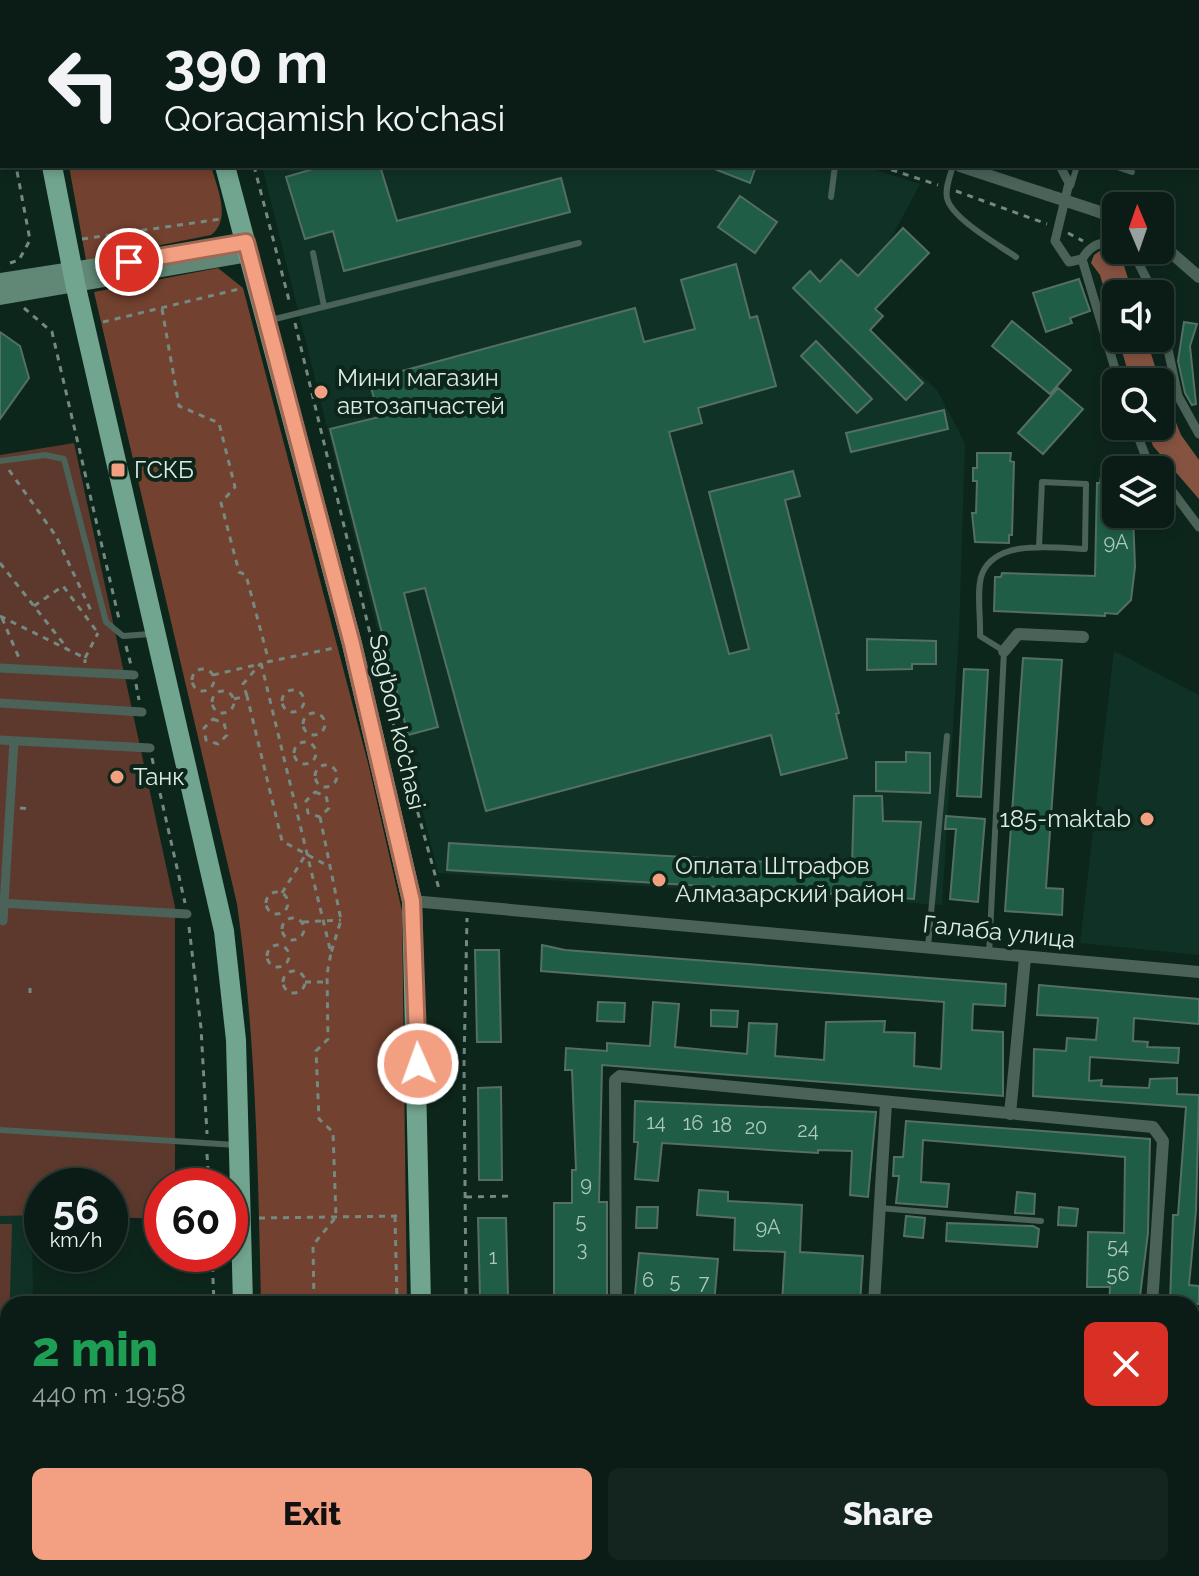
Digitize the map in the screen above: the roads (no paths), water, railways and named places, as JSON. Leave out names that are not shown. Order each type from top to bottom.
[{"type":"main road","points":[[52,168],[74,277],[224,931],[236,1040],[243,1296]]},
{"type":"main road","name":"Sag’bon ko’chasi","points":[[226,168],[352,644],[412,901],[421,1296]]},
{"type":"main road","points":[[0,296],[74,277],[248,247]]},
{"type":"main road","points":[[0,282],[74,277]]},
{"type":"street","points":[[966,168],[1102,213]]},
{"type":"street","points":[[1061,168],[1069,183],[1055,241],[1069,262],[1082,259],[1102,242]]},
{"type":"street","points":[[1174,255],[1199,277]]},
{"type":"street","points":[[1082,259],[1115,368]]},
{"type":"street","points":[[1169,352],[1178,396],[1199,434]]},
{"type":"street","points":[[1174,494],[1199,527]]},
{"type":"street","points":[[1004,651],[1018,634],[1083,637]]},
{"type":"street","points":[[0,668],[134,675]]},
{"type":"street","points":[[0,703],[142,712]]},
{"type":"street","points":[[0,740],[150,748]]},
{"type":"street","points":[[3,921],[14,741]]},
{"type":"street","name":"Галаба улица","points":[[412,901],[1199,972]]},
{"type":"street","points":[[2,903],[187,914]]},
{"type":"street","points":[[1010,1114],[1025,958]]},
{"type":"street","points":[[616,1296],[615,1080],[620,1076],[1153,1127],[1163,1141],[1153,1296]]},
{"type":"street","points":[[874,1296],[886,1103]]},
{"type":"lane","points":[[831,197],[835,168]]},
{"type":"lane","points":[[952,168],[947,199],[953,212],[1016,257]]},
{"type":"lane","points":[[1067,201],[1076,168]]},
{"type":"lane","points":[[1120,168],[1132,172]]},
{"type":"lane","points":[[268,321],[579,243]]},
{"type":"lane","points":[[313,253],[324,306]]},
{"type":"lane","points":[[1,460],[45,455],[64,459],[106,622],[123,636],[156,634]]},
{"type":"lane","points":[[989,954],[1004,651],[980,636],[981,574],[993,560],[1024,546],[1039,547],[1085,549],[1086,484],[1042,482],[1039,547]]},
{"type":"lane","points":[[928,947],[947,736]]},
{"type":"lane","points":[[0,1130],[239,1145]]},
{"type":"lane","points":[[879,1208],[1041,1221]]},
{"type":"place","name":"Мини магазин автозапчастей","points":[[321,392]]},
{"type":"place","name":"ГСКБ","points":[[118,470]]},
{"type":"place","name":"Танк","points":[[117,777]]},
{"type":"place","name":"185-maktab","points":[[1147,819]]},
{"type":"place","name":"Оплата Штрафов Aлмазарский район","points":[[659,880]]}]
